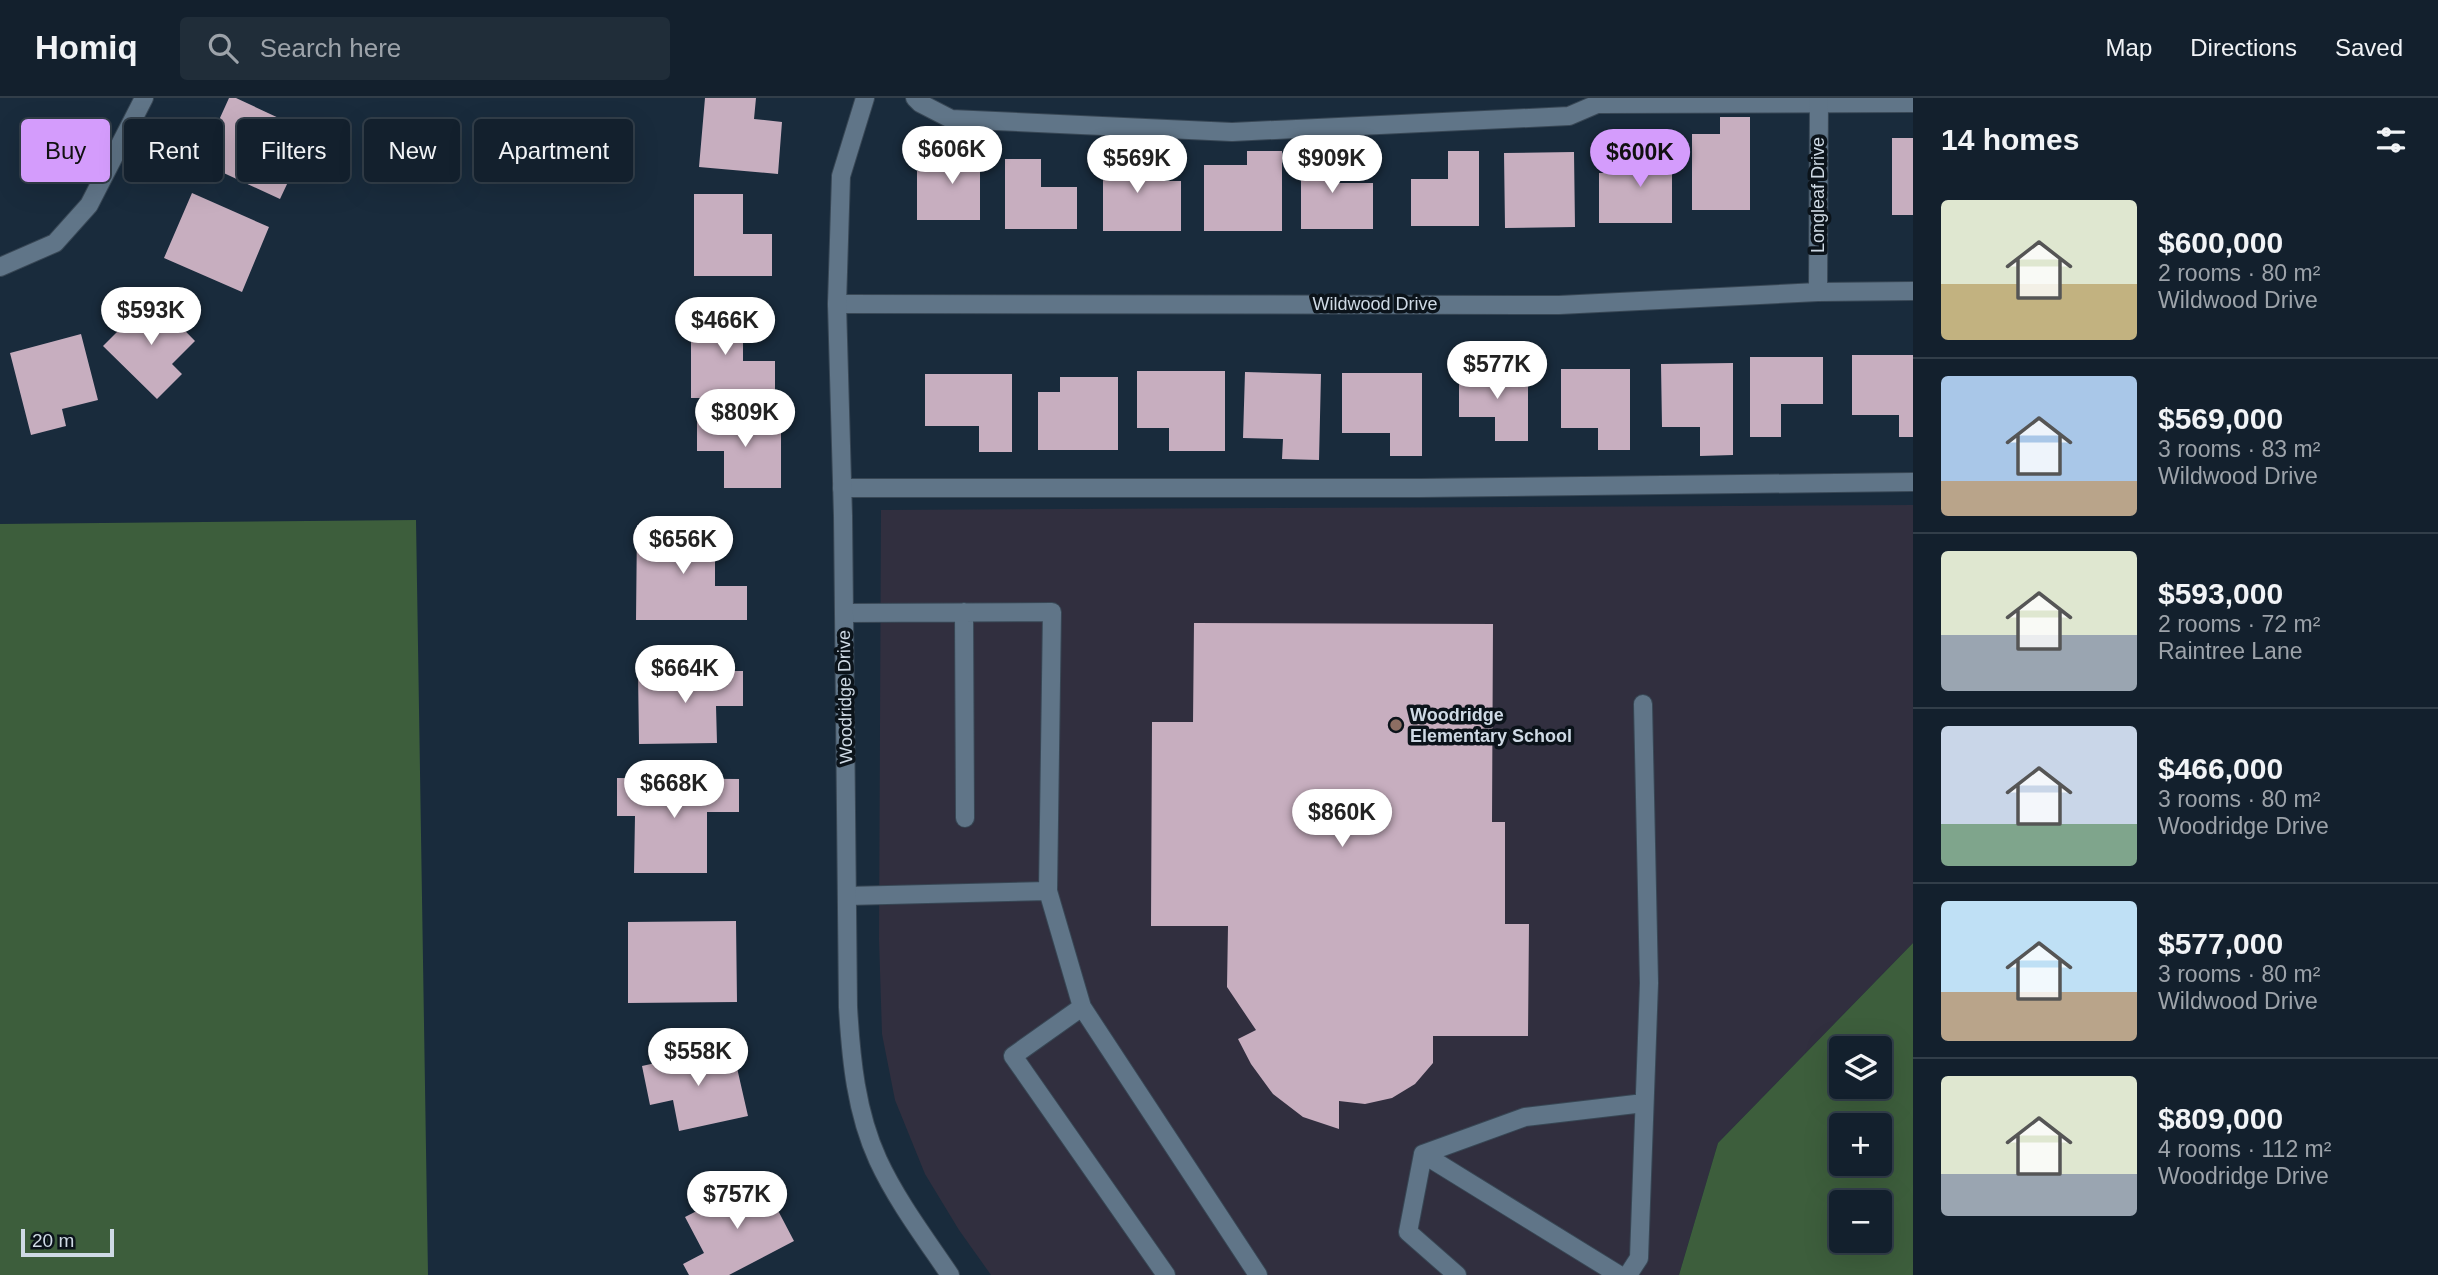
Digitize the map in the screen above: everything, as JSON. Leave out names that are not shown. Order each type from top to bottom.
[{"type":"street","points":[[0,267],[55,243],[89,205],[144,98]]},
{"type":"street","name":"Woodridge Drive","points":[[865,98],[841,176],[837,304],[844,612],[848,1007],[852,1065],[863,1117],[878,1160],[904,1208],[950,1275]]},
{"type":"street","points":[[915,98],[951,119],[1232,132],[1569,116],[1597,101],[1913,103]]},
{"type":"street","name":"Longleaf Drive","points":[[1818,292],[1819,101]]},
{"type":"street","name":"Wildwood Drive","points":[[837,304],[1559,305],[1818,292],[1913,291]]},
{"type":"street","points":[[842,488],[1420,488],[1913,482]]},
{"type":"street","points":[[844,612],[1052,612],[1048,891],[1082,1007],[1258,1275]]},
{"type":"street","points":[[964,612],[965,818]]},
{"type":"street","points":[[1628,1275],[1639,1258],[1649,984],[1643,704]]},
{"type":"street","points":[[847,896],[1048,891]]},
{"type":"street","points":[[1082,1007],[1013,1056],[1166,1275]]},
{"type":"street","points":[[1423,1154],[1525,1117],[1644,1103]]},
{"type":"street","points":[[1423,1154],[1408,1232],[1457,1275]]},
{"type":"street","points":[[1423,1154],[1619,1275]]},
{"type":"shaded area","name":"Woodridge Elementary School","points":[[1913,505],[1913,943],[1718,1143],[1679,1275],[991,1275],[959,1230],[925,1174],[895,1100],[882,1034],[879,939],[881,510]]},
{"type":"green space","points":[[416,520],[428,1275],[0,1275],[0,524]]},
{"type":"green space","points":[[1913,943],[1913,1275],[1679,1275],[1718,1143]]},
{"type":"building","points":[[229,98],[236,98],[281,119],[237,119],[237,179],[223,173],[223,119],[219,119]]},
{"type":"building","points":[[705,98],[756,98],[754,119],[782,122],[778,174],[699,167]]},
{"type":"building","points":[[1720,117],[1750,117],[1750,210],[1692,210],[1692,134],[1720,134]]},
{"type":"building","points":[[1892,138],[1913,138],[1913,215],[1892,215]]},
{"type":"building","points":[[1103,143],[1139,143],[1139,181],[1181,181],[1181,231],[1103,231]]},
{"type":"building","points":[[1638,143],[1672,143],[1672,223],[1599,223],[1599,173],[1638,173]]},
{"type":"building","points":[[942,144],[980,144],[980,220],[917,220],[917,171],[942,171]]},
{"type":"building","points":[[1301,148],[1335,148],[1335,183],[1373,183],[1373,229],[1301,229]]},
{"type":"building","points":[[1247,151],[1282,151],[1282,231],[1204,231],[1204,165],[1247,165]]},
{"type":"building","points":[[1448,151],[1479,151],[1479,226],[1411,226],[1411,179],[1448,179]]},
{"type":"building","points":[[1574,152],[1575,227],[1505,228],[1504,153]]},
{"type":"building","points":[[1005,159],[1041,159],[1041,187],[1077,187],[1077,229],[1005,229]]},
{"type":"building","points":[[243,182],[288,182],[280,199]]},
{"type":"building","points":[[192,193],[269,227],[242,292],[164,258]]},
{"type":"building","points":[[694,194],[743,194],[743,234],[772,234],[772,276],[694,276]]},
{"type":"building","points":[[152,297],[195,341],[172,364],[182,374],[157,399],[103,346]]},
{"type":"building","points":[[691,306],[743,306],[743,361],[775,361],[775,398],[691,398]]},
{"type":"building","points":[[81,334],[98,400],[62,409],[66,426],[31,435],[10,353]]},
{"type":"building","points":[[1852,355],[1913,355],[1913,437],[1899,437],[1899,415],[1852,415]]},
{"type":"building","points":[[1750,357],[1823,357],[1823,404],[1781,404],[1781,437],[1750,437]]},
{"type":"building","points":[[1733,363],[1733,455],[1700,456],[1700,427],[1662,427],[1661,364]]},
{"type":"building","points":[[1561,369],[1630,369],[1630,450],[1598,450],[1598,428],[1561,428]]},
{"type":"building","points":[[1137,371],[1225,371],[1225,451],[1169,451],[1169,428],[1137,428]]},
{"type":"building","points":[[1459,371],[1528,371],[1528,441],[1495,441],[1495,417],[1459,417]]},
{"type":"building","points":[[1245,372],[1321,374],[1319,460],[1282,459],[1283,439],[1243,438]]},
{"type":"building","points":[[1342,373],[1422,373],[1422,456],[1390,456],[1390,433],[1342,433]]},
{"type":"building","points":[[925,374],[1012,374],[1012,452],[979,452],[979,426],[925,426]]},
{"type":"building","points":[[1060,377],[1118,377],[1118,450],[1038,450],[1038,392],[1060,392]]},
{"type":"building","points":[[697,417],[781,417],[781,488],[724,488],[724,451],[697,451]]},
{"type":"building","points":[[637,525],[715,525],[715,586],[747,586],[747,620],[636,620]]},
{"type":"building","points":[[1194,623],[1493,624],[1492,822],[1505,822],[1505,924],[1529,924],[1528,1036],[1433,1036],[1433,1063],[1415,1084],[1392,1098],[1365,1104],[1339,1101],[1339,1129],[1303,1117],[1273,1094],[1251,1064],[1238,1039],[1256,1030],[1227,987],[1228,926],[1151,926],[1152,722],[1193,722]]},
{"type":"building","points":[[638,671],[743,671],[743,706],[716,706],[717,743],[639,744]]},
{"type":"building","points":[[617,778],[739,779],[739,812],[707,812],[707,873],[634,873],[635,816],[617,816]]},
{"type":"building","points":[[736,921],[737,1002],[628,1003],[628,922]]},
{"type":"building","points":[[732,1046],[748,1116],[679,1131],[673,1100],[650,1105],[642,1066]]},
{"type":"building","points":[[761,1178],[794,1241],[729,1275],[689,1275],[683,1264],[704,1253],[685,1217]]},
{"type":"place","name":"Woodridge Elementary School","points":[[1396,725]]}]
